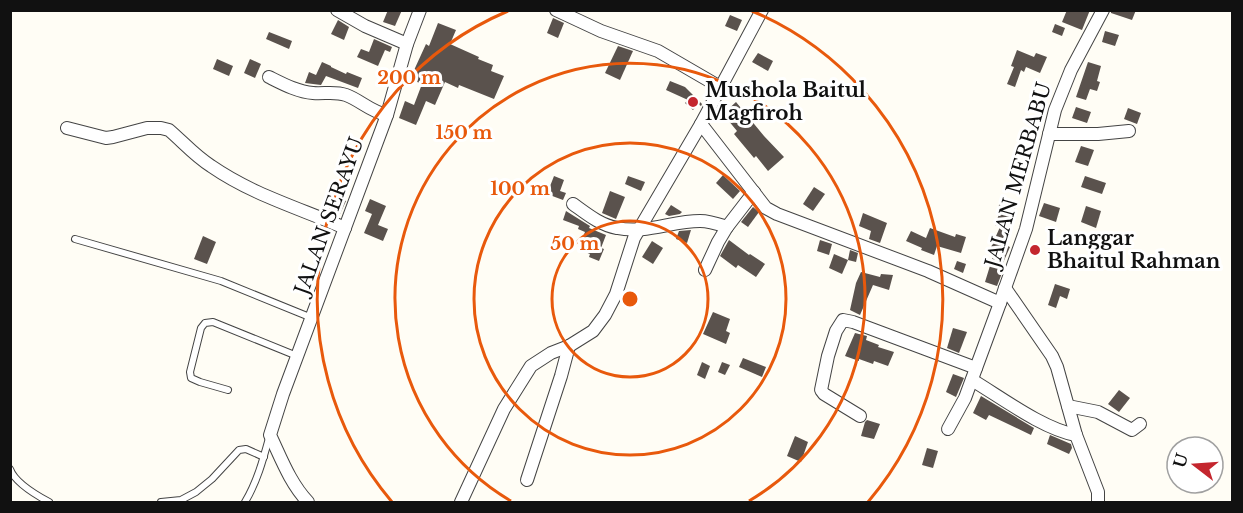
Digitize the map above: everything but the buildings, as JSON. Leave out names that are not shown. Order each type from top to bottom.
[{"type":"street","points":[[337,10],[365,26],[407,44]]},
{"type":"street","name":"JALAN SERAYU","points":[[270,435],[387,115],[407,44],[420,10]]},
{"type":"street","points":[[556,10],[601,31],[658,51],[720,87]]},
{"type":"street","points":[[461,502],[504,409],[531,366],[593,331],[605,315],[616,294],[638,230],[701,124],[762,10]]},
{"type":"street","name":"JALAN MERBABU","points":[[948,429],[974,374],[1026,229],[1055,110],[1102,10]]},
{"type":"street","points":[[269,77],[305,92],[348,95],[369,109],[387,115]]},
{"type":"street","points":[[701,124],[766,208],[928,271],[1000,303]]},
{"type":"street","points":[[67,128],[106,138],[147,128],[169,130],[209,165],[229,178],[260,195],[345,228]]},
{"type":"street","points":[[1048,134],[1129,131]]},
{"type":"street","points":[[705,270],[727,227],[754,192]]},
{"type":"street","points":[[573,204],[606,225],[618,228],[638,230],[701,221],[727,227]]},
{"type":"street","points":[[1005,288],[1052,356],[1057,367],[1076,435],[1098,492],[1098,502]]},
{"type":"street","points":[[860,416],[821,390],[836,331],[843,320],[853,322],[974,374],[1031,416],[1058,431],[1076,435]]},
{"type":"street","points":[[527,480],[569,346]]},
{"type":"street","points":[[1068,406],[1105,414],[1132,430],[1140,424]]},
{"type":"street","points":[[270,435],[285,469],[296,488],[308,502]]},
{"type":"lane","points":[[75,239],[221,281],[312,318]]},
{"type":"lane","points":[[228,390],[192,378],[190,372],[201,328],[205,323],[213,322],[297,356]]},
{"type":"lane","points":[[245,502],[258,474],[270,435]]},
{"type":"lane","points":[[161,502],[182,500],[196,492],[212,479],[239,450],[246,449],[264,457]]},
{"type":"lane","points":[[10,469],[28,490],[49,502]]},
{"type":"place","name":"Mushola Baitul Magfiroh","points":[[693,102]]},
{"type":"place","name":"Langgar Bhaitul Rahman","points":[[1035,250]]}]
